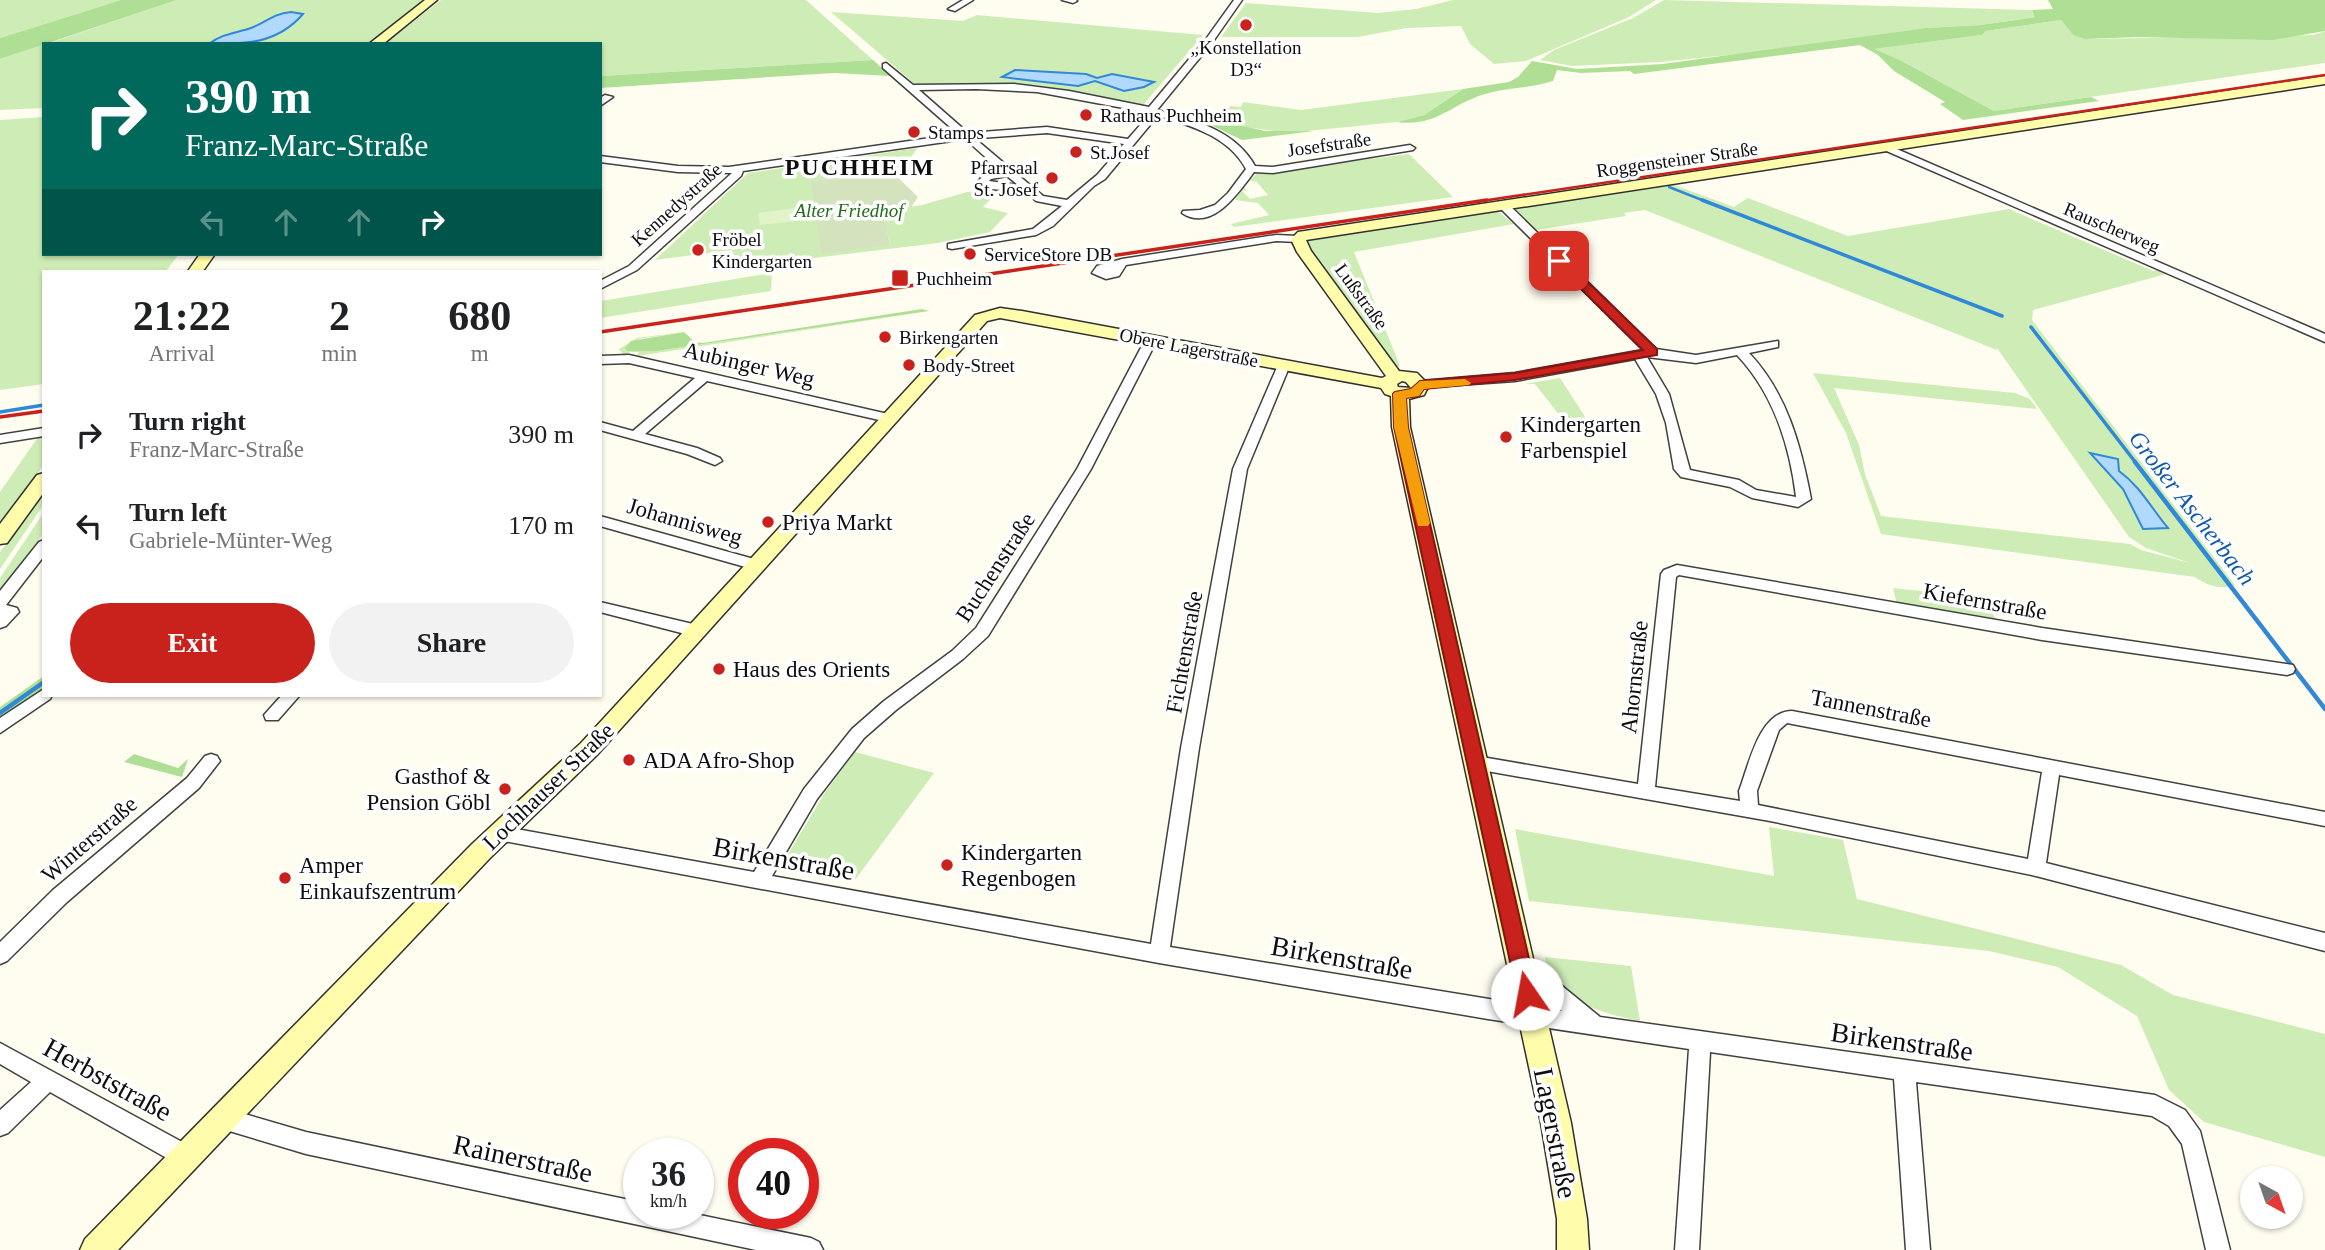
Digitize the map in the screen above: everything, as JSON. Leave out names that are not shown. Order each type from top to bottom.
[{"type":"street","points":[[378,42],[432,0]]},
{"type":"street","points":[[952,9],[969,0]]},
{"type":"street","points":[[1066,0],[1073,1]]},
{"type":"street","points":[[952,246],[1035,232],[1049,224],[1090,184],[1101,177],[1126,142],[1147,123],[1148,115],[1209,41],[1238,0]]},
{"type":"street","points":[[886,66],[966,136]]},
{"type":"street","name":"Roggensteiner Straße","points":[[1122,262],[1276,239],[1298,239],[1311,232],[2325,80]]},
{"type":"street","points":[[912,88],[982,85],[1027,88],[1148,115],[1193,122],[1217,132],[1241,148],[1247,155],[1251,169],[1221,208],[1210,212],[1188,213]]},
{"type":"street","points":[[602,159],[678,169],[738,169],[966,136],[1047,130],[1126,142]]},
{"type":"street","points":[[976,144],[1040,200],[1069,204]]},
{"type":"street","name":"Josefstraße","points":[[1251,169],[1282,168],[1410,148]]},
{"type":"street","name":"Rauscherweg","points":[[1885,148],[2325,338]]},
{"type":"street","name":"Kennedystraße","points":[[602,285],[633,268],[737,174],[738,169]]},
{"type":"street","points":[[1008,173],[988,176],[983,182],[991,186],[1027,189]]},
{"type":"street","points":[[1502,204],[1646,354],[1672,418],[1681,469],[1686,474],[1734,483],[1752,494],[1798,502],[1804,499],[1794,450],[1782,416],[1755,367],[1741,351]]},
{"type":"street","name":"Lußstraße","points":[[1298,239],[1394,385]]},
{"type":"street","points":[[196,270],[206,256]]},
{"type":"street","name":"Obere Lagerstraße","points":[[991,315],[1022,316],[1394,385],[1410,377],[1420,385]]},
{"type":"street","name":"Lochhauser Straße","points":[[96,1250],[499,834],[589,750],[973,325],[981,317],[991,315]]},
{"type":"street","name":"Buchenstraße","points":[[758,882],[803,806],[837,757],[875,718],[964,651],[982,632],[1084,469],[1151,340]]},
{"type":"street","points":[[1420,385],[1515,377],[1646,354],[1696,359],[1774,344]]},
{"type":"street","name":"Aubinger Weg","points":[[602,360],[629,359],[888,418]]},
{"type":"street","name":"Fichtenstraße","points":[[1159,954],[1190,748],[1240,469],[1284,365]]},
{"type":"street","points":[[635,436],[706,375]]},
{"type":"street","points":[[1394,385],[1401,427],[1532,1017]]},
{"type":"street","points":[[602,427],[692,451],[715,461]]},
{"type":"street","points":[[0,439],[42,432]]},
{"type":"street","points":[[0,538],[42,482]]},
{"type":"street","name":"Johannisweg","points":[[602,522],[757,565]]},
{"type":"street","points":[[0,602],[42,548]]},
{"type":"street","name":"Kiefernstraße","points":[[1677,570],[2042,634],[2287,669]]},
{"type":"street","name":"Ahornstraße","points":[[1646,793],[1663,618],[1670,574],[1677,570]]},
{"type":"street","points":[[0,608],[11,612],[0,622]]},
{"type":"street","points":[[602,608],[697,632]]},
{"type":"street","points":[[0,727],[42,696]]},
{"type":"street","points":[[272,715],[290,697]]},
{"type":"street","name":"Tannenstraße","points":[[1749,811],[1748,791],[1772,727],[1783,717],[1806,718],[2051,768],[2325,819]]},
{"type":"street","name":"Winterstraße","points":[[0,956],[60,896],[193,783],[211,761]]},
{"type":"street","points":[[1476,763],[1749,811],[2036,868],[2325,942]]},
{"type":"street","points":[[2036,868],[2051,768]]},
{"type":"street","name":"Birkenstraße","points":[[499,834],[1159,954],[1532,1017],[2155,1106],[2177,1118],[2192,1139],[2218,1250]]},
{"type":"street","points":[[1520,963],[1596,1026]]},
{"type":"street","name":"Lagerstraße","points":[[1532,1017],[1556,1123],[1572,1219],[1573,1250]]},
{"type":"street","points":[[1687,1250],[1700,1042]]},
{"type":"street","name":"Herbststraße","points":[[0,1053],[187,1157]]},
{"type":"street","points":[[1902,1069],[1906,1086],[1918,1250]]},
{"type":"street","points":[[0,1125],[48,1080]]},
{"type":"street","name":"Rainerstraße","points":[[224,1119],[306,1143],[811,1250]]},
{"type":"green space","points":[[0,0],[121,0],[0,38]]},
{"type":"green space","points":[[121,0],[177,0],[51,42],[42,42],[42,45],[0,59],[0,38]]},
{"type":"green space","points":[[177,0],[425,0],[372,42],[52,42]]},
{"type":"green space","points":[[441,0],[806,0],[873,60],[602,76],[602,42],[388,42]]},
{"type":"green space","points":[[1453,0],[1656,0],[1629,17],[1526,61],[1494,64],[1470,44],[1461,26],[1406,28],[1358,37],[1221,37],[1246,3],[1378,13],[1416,9]]},
{"type":"green space","points":[[1664,0],[2032,10],[2036,17],[1981,25],[1926,28],[1768,51],[1660,62],[1572,66],[1540,60],[1554,50],[1633,18]]},
{"type":"green space","points":[[2048,0],[2325,0],[2325,31],[2273,40],[2138,37],[2085,39],[2073,35],[2061,20],[1986,31],[1982,35],[1874,49],[1900,60],[1994,111],[2091,97],[2099,101],[1963,120],[1940,104],[1945,102],[1894,71],[1878,55],[1860,45],[1634,74],[1630,71],[1581,73],[1557,70],[1553,81],[1477,97],[1423,121],[1397,122],[1424,115],[1463,89],[1509,82],[1518,77],[1532,61],[1577,69],[1663,64],[1926,28],[1981,25],[2035,17],[2032,10],[2053,9]]},
{"type":"green space","points":[[831,12],[963,21],[977,15],[1203,35],[1143,105],[1018,85],[916,85]]},
{"type":"green space","points":[[2061,20],[2073,35],[2086,39],[2314,35],[2325,31],[2325,63],[1994,111],[1900,60],[1873,49],[1982,35],[1986,31]]},
{"type":"green space","points":[[42,45],[42,108],[0,110],[0,59]]},
{"type":"green space","points":[[873,60],[891,76],[834,73],[602,88],[602,76]]},
{"type":"green space","points":[[1463,89],[1424,115],[1397,122],[1288,133],[1238,126],[1216,117],[1231,106],[1241,107],[1243,102],[1301,110]]},
{"type":"green space","points":[[42,117],[42,256],[177,256],[167,270],[42,270],[42,384],[0,390],[0,120]]},
{"type":"green space","points":[[1196,118],[1208,118],[1265,131],[1314,131],[1242,140]]},
{"type":"green space","points":[[917,148],[903,171],[811,181],[890,244],[882,211],[922,205],[967,192],[1000,189],[983,207],[1008,213],[990,232],[938,243],[739,267],[738,255],[734,255],[732,250],[655,260],[748,173]]},
{"type":"green space","points":[[1409,154],[1453,197],[1234,227],[1231,224],[1269,215],[1258,203],[1235,200],[1244,187],[1246,190],[1242,191],[1250,199],[1268,195],[1256,181],[1248,181],[1258,173]]},
{"type":"green space","name":"Alter Friedhof","points":[[892,172],[918,197],[911,207],[883,211],[890,245],[821,254],[811,181]]},
{"type":"green space","points":[[1666,182],[1734,207],[1748,198],[1848,236],[2009,209],[2153,271],[2162,269],[2170,273],[2033,310],[2032,320],[2235,585],[2219,587],[2195,577],[1881,534],[1846,433],[1813,373],[2015,393],[2030,399],[2037,409],[1834,388],[1859,445],[1865,474],[1881,516],[2130,544],[2141,550],[2190,563],[2146,548],[2129,537],[1997,348],[1645,210],[1624,213],[1626,216],[1535,230],[1515,212],[1515,207]]},
{"type":"green space","points":[[803,207],[805,220],[760,225],[758,213]]},
{"type":"green space","points":[[1496,210],[1514,224],[1354,252],[1400,366],[1396,366],[1305,244],[1307,240]]},
{"type":"green space","points":[[772,273],[771,291],[602,318],[602,301]]},
{"type":"green space","points":[[922,309],[929,311],[657,351],[627,351],[625,348],[631,341],[684,332],[695,342],[703,343]]},
{"type":"green space","points":[[929,311],[637,356],[639,352],[630,352],[624,356],[619,349],[637,338],[684,332],[639,339],[627,351],[657,351]]},
{"type":"green space","points":[[1560,378],[1589,423],[1568,426],[1535,384],[1525,384]]},
{"type":"green space","points":[[42,436],[42,468],[0,522],[0,492],[38,437]]},
{"type":"green space","points":[[42,497],[42,507],[0,569],[0,552]]},
{"type":"green space","points":[[42,515],[42,536],[0,590],[0,578]]},
{"type":"green space","points":[[1893,588],[1986,598],[1996,620],[1897,605]]},
{"type":"green space","points":[[42,677],[42,691],[0,721],[0,707]]},
{"type":"green space","points":[[855,752],[934,773],[855,880],[792,867],[788,854],[826,791]]},
{"type":"green space","points":[[134,754],[178,768],[188,759],[182,777],[124,762]]},
{"type":"green space","points":[[1769,827],[1843,840],[1857,899],[2121,965],[2173,995],[2325,1034],[2325,1157],[2204,1122],[2169,1090],[2137,1016],[2058,967],[1989,951],[1529,901],[1515,829],[1774,876]]},
{"type":"green space","points":[[1545,957],[1631,966],[1640,1021],[1602,1011],[1575,1000],[1554,984],[1548,974]]},
{"type":"water","points":[[284,13],[303,14],[272,37],[248,42],[212,42],[251,28]]},
{"type":"water","points":[[1015,70],[1086,74],[1097,78],[1112,74],[1154,82],[1124,91],[1095,81],[1078,86],[1002,77]]},
{"type":"water","points":[[2090,453],[2118,459],[2119,471],[2140,491],[2168,528],[2143,529],[2123,489]]},
{"type":"waterway","name":"Großer Ascherbach","points":[[1669,187],[1707,202]]},
{"type":"waterway","name":"Großer Ascherbach","points":[[1702,200],[2002,316]]},
{"type":"waterway","name":"Großer Ascherbach","points":[[2031,327],[2136,463]]},
{"type":"waterway","points":[[0,412],[42,405]]},
{"type":"waterway","name":"Großer Ascherbach","points":[[2135,462],[2325,709]]},
{"type":"waterway","points":[[0,713],[42,683]]},
{"type":"railway","points":[[1475,202],[2325,75]]},
{"type":"railway","points":[[602,332],[1487,200]]},
{"type":"railway","points":[[0,417],[42,411]]},
{"type":"slow traffic","points":[[1423,523],[1401,427],[1400,394],[1415,393],[1420,385],[1465,383]]},
{"type":"place","name":"„Konstellation D3“","points":[[1246,25]]},
{"type":"place","name":"Rathaus Puchheim","points":[[1086,115]]},
{"type":"place","name":"Stamps","points":[[914,132]]},
{"type":"place","name":"St.Josef","points":[[1076,152]]},
{"type":"place","name":"Pfarrsaal St. Josef","points":[[1052,178]]},
{"type":"place","name":"Fröbel Kindergarten","points":[[698,250]]},
{"type":"place","name":"ServiceStore DB","points":[[970,254]]},
{"type":"place","name":"Puchheim","points":[[900,278]]},
{"type":"place","name":"Birkengarten","points":[[885,337]]},
{"type":"place","name":"Body-Street","points":[[909,365]]},
{"type":"place","name":"Kindergarten Farbenspiel","points":[[1506,437]]},
{"type":"place","name":"Priya Markt","points":[[768,522]]},
{"type":"place","name":"Haus des Orients","points":[[719,669]]},
{"type":"place","name":"ADA Afro-Shop","points":[[629,760]]},
{"type":"place","name":"Gasthof & Pension Göbl","points":[[505,789]]},
{"type":"place","name":"Kindergarten Regenbogen","points":[[947,865]]},
{"type":"place","name":"Amper Einkaufszentrum","points":[[285,878]]},
{"type":"district","name":"PUCHHEIM","points":[[860,167]]},
{"type":"route","points":[[1527,994],[1401,427],[1400,394],[1415,393],[1420,385],[1515,377],[1653,352],[1559,261]]}]
